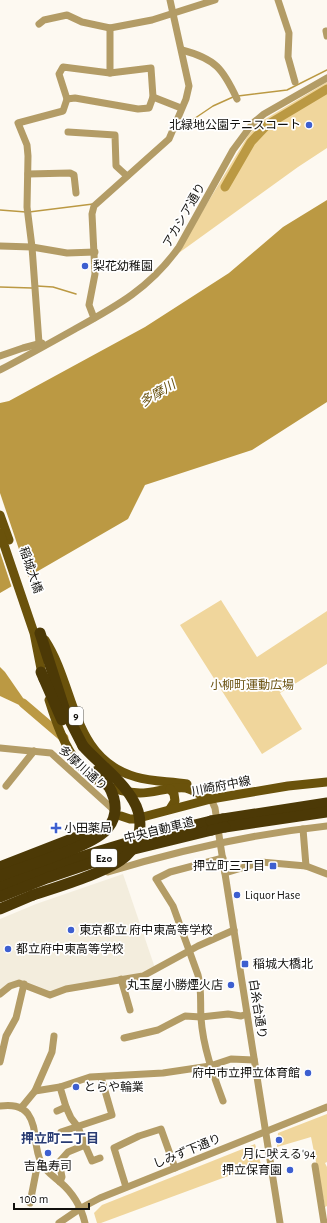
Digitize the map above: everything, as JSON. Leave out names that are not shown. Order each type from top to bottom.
[{"type":"highway","points":[[0,909],[33,895],[102,870],[120,861],[135,845],[140,828],[139,812],[133,799],[92,757],[76,735],[37,633]]},
{"type":"highway","points":[[0,876],[94,840],[108,828],[115,810],[114,797],[110,786],[82,756],[71,739],[41,672]]},
{"type":"highway","points":[[211,825],[327,803]]},
{"type":"highway","points":[[224,823],[327,812]]},
{"type":"highway","name":"中央自動車道","points":[[0,887],[81,856],[126,842],[211,825]]},
{"type":"highway","name":"中央自動車道","points":[[0,897],[47,878],[126,851],[211,825]]},
{"type":"highway","points":[[0,865],[25,858],[97,829]]},
{"type":"main road","name":"稲城大橋","points":[[0,515],[37,633]]},
{"type":"main road","name":"稲城大橋","points":[[0,533],[37,633]]},
{"type":"main road","name":"9","points":[[37,633],[41,672],[57,726],[66,748],[81,767],[99,781],[118,789],[149,793],[170,789],[187,788],[211,799]]},
{"type":"main road","name":"9","points":[[37,633],[55,656],[77,720],[88,742],[109,764],[126,774],[137,778],[191,785],[203,790],[211,799]]},
{"type":"main road","name":"川崎府中線","points":[[121,816],[135,819],[211,799],[288,786],[327,782]]},
{"type":"main road","points":[[170,789],[174,794],[175,801],[170,809]]},
{"type":"main road","points":[[0,865],[74,834],[97,829],[121,816]]},
{"type":"main road","points":[[0,865],[87,840],[109,830],[121,816]]},
{"type":"street","points":[[94,318],[89,305],[95,274],[92,214],[94,206],[169,139],[189,86],[170,0]]},
{"type":"street","points":[[39,24],[44,20],[67,15],[82,22],[110,28],[130,25],[174,14],[215,0]]},
{"type":"street","points":[[278,0],[289,34],[288,57],[295,82]]},
{"type":"street","points":[[110,28],[110,73]]},
{"type":"street","points":[[182,50],[206,58],[216,64],[226,78],[236,97]]},
{"type":"street","points":[[0,356],[43,344],[27,207],[27,145],[18,123],[62,111],[67,99],[59,74],[63,67],[110,73],[151,68],[153,97],[149,108],[138,109],[75,98],[67,99]]},
{"type":"street","name":"アカシア通り","points":[[0,370],[43,344],[94,318],[134,294],[148,283],[179,248],[233,150],[253,123],[264,114],[327,78]]},
{"type":"street","points":[[153,97],[181,108]]},
{"type":"street","points":[[68,132],[115,135],[116,166],[127,176]]},
{"type":"street","points":[[28,174],[70,173],[74,175],[76,194]]},
{"type":"street","points":[[0,246],[32,247],[67,253],[95,252]]},
{"type":"street","name":"多摩川通り","points":[[0,748],[34,750],[54,755],[121,816]]},
{"type":"street","points":[[6,786],[34,750]]},
{"type":"street","name":"白糸台通り","points":[[211,799],[215,808],[280,1223]]},
{"type":"street","points":[[0,912],[91,877],[151,859],[220,842],[327,826]]},
{"type":"street","points":[[303,829],[306,866]]},
{"type":"street","points":[[223,858],[170,872],[156,879],[173,906],[200,986],[200,1017],[205,1046],[210,1066],[223,1101]]},
{"type":"street","points":[[225,873],[261,862],[306,866],[327,874]]},
{"type":"street","points":[[0,994],[14,984],[24,984],[50,995],[66,989],[142,976],[188,951],[234,930]]},
{"type":"street","points":[[121,979],[130,1010]]},
{"type":"street","points":[[0,1062],[6,1036],[16,1018],[24,984]]},
{"type":"street","points":[[124,1038],[158,1030],[185,1016],[200,1017],[228,1014],[241,1016],[247,1014]]},
{"type":"street","points":[[21,1108],[35,1091],[52,1052],[54,1036]]},
{"type":"street","points":[[35,1091],[60,1087],[90,1077],[164,1073],[210,1066],[231,1059],[254,1060]]},
{"type":"street","points":[[61,1132],[112,1115],[102,1076]]},
{"type":"street","points":[[60,1087],[66,1107],[71,1118],[78,1126],[92,1161],[100,1158]]},
{"type":"street","points":[[0,1106],[10,1105],[21,1108],[28,1114],[32,1122],[41,1163],[69,1190],[80,1208],[85,1223]]},
{"type":"street","name":"しみず下通り","points":[[60,1223],[80,1208],[126,1187],[327,1106]]},
{"type":"street","points":[[57,1111],[66,1107]]},
{"type":"street","points":[[126,1187],[114,1148],[138,1136],[160,1129],[175,1168]]},
{"type":"street","points":[[60,1182],[62,1177],[60,1162],[68,1152],[85,1145]]},
{"type":"street","points":[[30,1203],[37,1167],[41,1163]]},
{"type":"street","points":[[315,1166],[324,1223]]},
{"type":"shaded area","name":"東京都立 府中東高等学校","points":[[123,874],[155,968],[147,972],[48,992],[27,983],[0,992],[0,919],[36,904]]},
{"type":"green space","points":[[327,82],[327,148],[298,167],[176,255],[249,134],[262,121]]},
{"type":"green space","name":"小柳町運動広場","points":[[221,600],[257,657],[327,611],[327,664],[280,693],[302,729],[262,754],[180,625]]},
{"type":"green space","points":[[327,1114],[327,1162],[325,1163],[327,1167],[327,1206],[325,1207],[311,1137],[277,1147],[278,1133]]},
{"type":"green space","points":[[255,1144],[261,1164],[101,1223],[97,1223],[94,1213],[102,1205]]},
{"type":"water","name":"多摩川","points":[[327,200],[327,402],[252,450],[145,485],[128,519],[0,593],[0,403],[9,401],[145,327],[229,273],[283,227]]},
{"type":"water","points":[[0,667],[5,672],[32,711],[0,696]]},
{"type":"pier","points":[[0,493],[29,579],[12,588],[0,552]]},
{"type":"waterway","points":[[238,96],[287,90],[327,70]]},
{"type":"waterway","points":[[225,187],[251,142],[267,125],[327,89]]},
{"type":"waterway","points":[[176,131],[213,106],[233,97]]},
{"type":"waterway","points":[[29,212],[93,204]]},
{"type":"waterway","points":[[0,210],[26,212]]},
{"type":"waterway","points":[[37,286],[53,287],[76,294]]},
{"type":"waterway","points":[[0,287],[32,288]]},
{"type":"waterway","points":[[23,703],[64,738]]},
{"type":"place","name":"北緑地公園テニスコート","points":[[309,125]]},
{"type":"place","name":"梨花幼稚園","points":[[85,266]]},
{"type":"place","name":"小田薬局","points":[[56,828]]},
{"type":"place","name":"押立町三丁目","points":[[273,866]]},
{"type":"place","name":"Liquor Hase","points":[[237,895]]},
{"type":"place","name":"東京都立 府中東高等学校","points":[[71,930]]},
{"type":"place","name":"都立府中東高等学校","points":[[8,949]]},
{"type":"place","name":"稲城大橋北","points":[[245,964]]},
{"type":"place","name":"丸玉屋小勝煙火店","points":[[231,985]]},
{"type":"place","name":"府中市立押立体育館","points":[[308,1073]]},
{"type":"place","name":"とらや輪業","points":[[76,1087]]},
{"type":"place","name":"月に吠える'94","points":[[279,1140]]},
{"type":"place","name":"吉亀寿司","points":[[48,1153]]},
{"type":"place","name":"押立保育園","points":[[290,1170]]},
{"type":"district","name":"押立町二丁目","points":[[60,1139]]}]
